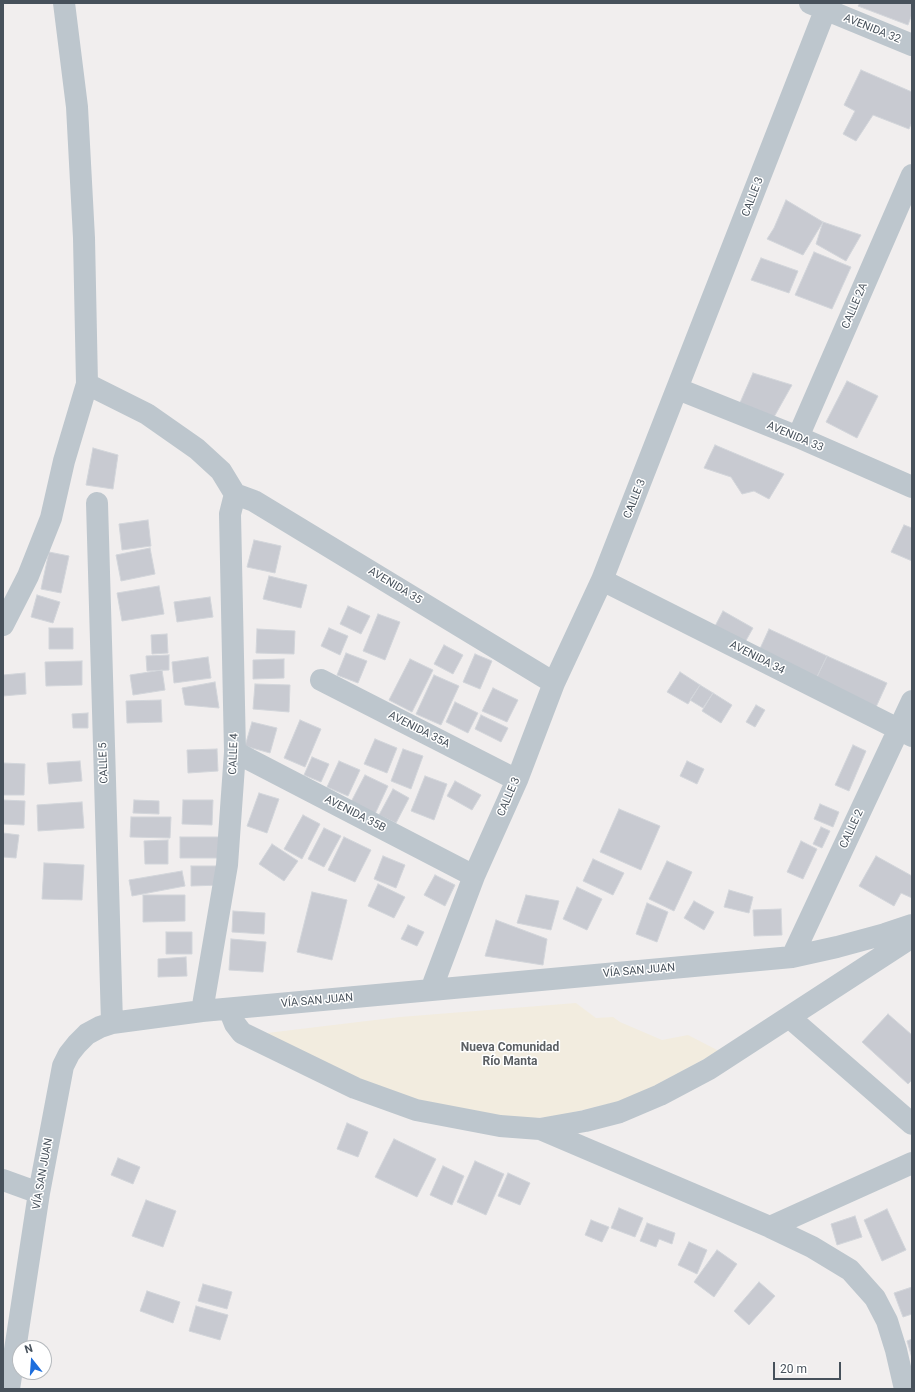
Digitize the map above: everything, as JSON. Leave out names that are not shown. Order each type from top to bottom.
[{"type":"street","points":[[3,625],[28,576],[51,518],[64,461],[87,384],[84,238],[77,107],[64,3]]},
{"type":"street","name":"AVENIDA 32","points":[[821,5],[912,45]]},
{"type":"street","name":"CALLE 3","points":[[431,990],[474,876],[517,780],[554,683],[602,580],[678,389],[821,5]]},
{"type":"street","name":"CALLE 2A","points":[[798,438],[912,175]]},
{"type":"street","points":[[87,384],[147,414],[198,449],[221,470],[235,494]]},
{"type":"street","name":"AVENIDA 33","points":[[678,389],[912,487]]},
{"type":"street","name":"AVENIDA 35","points":[[235,494],[254,501],[554,683]]},
{"type":"street","name":"CALLE 4","points":[[202,1011],[227,865],[235,752],[230,514],[235,494]]},
{"type":"street","name":"CALLE 5","points":[[97,503],[112,1023]]},
{"type":"street","name":"AVENIDA 34","points":[[602,580],[906,733]]},
{"type":"street","name":"AVENIDA 35A","points":[[321,680],[517,780]]},
{"type":"street","name":"CALLE 2","points":[[792,957],[906,733],[912,701]]},
{"type":"street","name":"AVENIDA 35B","points":[[235,752],[474,876]]},
{"type":"street","name":"VÍA SAN JUAN","points":[[9,1389],[39,1193],[63,1066],[69,1054],[87,1034],[112,1023],[202,1011],[792,957],[837,947],[912,925]]},
{"type":"street","points":[[229,1009],[235,1024],[242,1034],[355,1088],[416,1110],[500,1126],[540,1130],[620,1112],[660,1095],[709,1069],[912,937]]},
{"type":"street","points":[[789,1017],[912,1124]]},
{"type":"street","points":[[540,1130],[770,1227],[812,1247],[850,1270],[875,1298],[887,1321],[896,1350],[905,1389]]},
{"type":"street","points":[[770,1227],[912,1163]]},
{"type":"street","points":[[5,1183],[39,1193]]},
{"type":"sand","points":[[576,1003],[596,1018],[613,1017],[620,1022],[662,1040],[688,1035],[719,1051],[630,1099],[553,1117],[491,1120],[420,1106],[294,1053],[267,1033],[400,1017]]},
{"type":"building","points":[[860,3],[912,3],[912,14],[908,25],[858,6]]},
{"type":"building","points":[[861,70],[912,92],[912,122],[909,129],[873,115],[856,141],[843,134],[855,111],[844,105]]},
{"type":"building","points":[[786,200],[823,222],[803,255],[767,239],[774,228]]},
{"type":"building","points":[[823,222],[861,235],[846,261],[816,244]]},
{"type":"building","points":[[814,252],[851,267],[832,309],[795,295]]},
{"type":"building","points":[[761,258],[798,271],[789,293],[751,280]]},
{"type":"building","points":[[753,373],[792,385],[774,417],[739,405]]},
{"type":"building","points":[[847,381],[878,396],[857,438],[826,422]]},
{"type":"building","points":[[715,445],[784,474],[769,499],[754,491],[742,494],[731,477],[704,468]]},
{"type":"building","points":[[93,448],[118,455],[113,489],[86,485]]},
{"type":"building","points":[[148,520],[151,546],[122,550],[119,524]]},
{"type":"building","points":[[904,525],[912,528],[912,561],[891,552]]},
{"type":"building","points":[[254,540],[281,546],[275,573],[247,567]]},
{"type":"building","points":[[150,548],[155,574],[121,581],[116,555]]},
{"type":"building","points":[[49,552],[69,556],[61,593],[41,589]]},
{"type":"building","points":[[269,576],[307,585],[301,608],[263,599]]},
{"type":"building","points":[[159,586],[164,614],[122,621],[117,593]]},
{"type":"building","points":[[37,595],[60,602],[53,623],[31,617]]},
{"type":"building","points":[[210,597],[213,617],[177,622],[174,602]]},
{"type":"building","points":[[348,606],[370,616],[361,634],[340,624]]},
{"type":"building","points":[[723,611],[753,628],[744,644],[714,628]]},
{"type":"building","points":[[378,614],[400,622],[385,660],[363,651]]},
{"type":"building","points":[[49,628],[73,628],[73,649],[49,649]]},
{"type":"building","points":[[329,628],[348,636],[340,655],[321,646]]},
{"type":"building","points":[[257,629],[295,631],[294,654],[256,653]]},
{"type":"building","points":[[769,629],[827,656],[816,679],[758,653]]},
{"type":"building","points":[[167,634],[168,653],[152,654],[151,635]]},
{"type":"building","points":[[444,645],[463,655],[453,674],[434,664]]},
{"type":"building","points":[[346,653],[367,661],[358,683],[337,675]]},
{"type":"building","points":[[475,654],[492,661],[480,689],[463,682]]},
{"type":"building","points":[[169,655],[169,670],[147,671],[146,656]]},
{"type":"building","points":[[827,656],[887,683],[876,707],[816,679]]},
{"type":"building","points":[[208,657],[211,678],[174,683],[172,662]]},
{"type":"building","points":[[284,659],[284,678],[253,679],[253,660]]},
{"type":"building","points":[[410,659],[433,670],[412,712],[389,700]]},
{"type":"building","points":[[82,661],[82,685],[46,686],[45,662]]},
{"type":"building","points":[[162,670],[165,690],[133,695],[130,675]]},
{"type":"building","points":[[680,672],[700,685],[688,704],[667,692]]},
{"type":"building","points":[[25,673],[26,694],[3,696],[3,675]]},
{"type":"building","points":[[434,675],[459,686],[441,725],[416,714]]},
{"type":"building","points":[[215,682],[219,708],[185,705],[182,688]]},
{"type":"building","points":[[255,684],[290,685],[289,712],[253,709]]},
{"type":"building","points":[[700,685],[713,693],[703,708],[690,700]]},
{"type":"building","points":[[493,688],[518,700],[507,722],[482,711]]},
{"type":"building","points":[[713,693],[732,705],[721,723],[702,711]]},
{"type":"building","points":[[161,700],[162,722],[127,723],[126,701]]},
{"type":"building","points":[[455,702],[478,713],[468,733],[446,722]]},
{"type":"building","points":[[756,705],[765,710],[755,727],[746,722]]},
{"type":"building","points":[[88,713],[88,728],[73,728],[72,714]]},
{"type":"building","points":[[481,715],[508,728],[501,742],[475,729]]},
{"type":"building","points":[[300,720],[321,729],[305,767],[284,758]]},
{"type":"building","points":[[252,722],[277,728],[270,753],[245,746]]},
{"type":"building","points":[[375,739],[397,748],[387,773],[364,764]]},
{"type":"building","points":[[853,745],[866,751],[849,791],[835,785]]},
{"type":"building","points":[[217,749],[218,771],[188,773],[187,750]]},
{"type":"building","points":[[403,749],[423,756],[411,789],[391,781]]},
{"type":"building","points":[[312,757],[329,764],[321,782],[304,775]]},
{"type":"building","points":[[80,761],[82,781],[49,784],[47,763]]},
{"type":"building","points":[[339,761],[360,770],[348,796],[327,787]]},
{"type":"building","points":[[687,761],[704,769],[697,784],[680,776]]},
{"type":"building","points":[[3,763],[25,764],[24,795],[3,795]]},
{"type":"building","points":[[365,775],[388,786],[375,814],[351,802]]},
{"type":"building","points":[[425,776],[447,784],[434,820],[411,811]]},
{"type":"building","points":[[455,781],[481,795],[472,810],[447,796]]},
{"type":"building","points":[[393,789],[409,798],[396,823],[379,815]]},
{"type":"building","points":[[259,793],[279,799],[267,833],[247,826]]},
{"type":"building","points":[[3,800],[25,801],[24,825],[3,824]]},
{"type":"building","points":[[134,800],[159,801],[159,814],[133,813]]},
{"type":"building","points":[[183,800],[213,800],[212,825],[182,824]]},
{"type":"building","points":[[82,802],[84,828],[38,831],[37,805]]},
{"type":"building","points":[[820,804],[839,812],[833,827],[814,819]]},
{"type":"building","points":[[619,809],[660,826],[641,870],[600,852]]},
{"type":"building","points":[[303,815],[320,824],[302,859],[284,849]]},
{"type":"building","points":[[131,817],[171,817],[170,838],[130,837]]},
{"type":"building","points":[[821,827],[830,831],[822,848],[813,844]]},
{"type":"building","points":[[324,828],[341,836],[324,867],[308,859]]},
{"type":"building","points":[[3,833],[19,835],[16,858],[3,857]]},
{"type":"building","points":[[180,837],[224,837],[224,858],[180,858]]},
{"type":"building","points":[[344,837],[371,850],[355,882],[328,870]]},
{"type":"building","points":[[168,840],[168,864],[145,864],[144,841]]},
{"type":"building","points":[[801,841],[817,849],[803,879],[787,872]]},
{"type":"building","points":[[272,844],[298,861],[284,881],[259,864]]},
{"type":"building","points":[[383,856],[405,865],[396,888],[374,879]]},
{"type":"building","points":[[876,856],[912,876],[912,898],[901,893],[894,906],[859,886]]},
{"type":"building","points":[[593,859],[624,873],[613,895],[583,881]]},
{"type":"building","points":[[667,861],[692,872],[674,911],[649,899]]},
{"type":"building","points":[[44,863],[84,865],[82,900],[42,899]]},
{"type":"building","points":[[191,866],[220,866],[221,885],[191,886]]},
{"type":"building","points":[[182,871],[185,886],[132,896],[129,880]]},
{"type":"building","points":[[435,875],[455,885],[445,906],[424,895]]},
{"type":"building","points":[[378,884],[405,897],[394,918],[368,906]]},
{"type":"building","points":[[577,887],[602,899],[587,930],[563,919]]},
{"type":"building","points":[[729,890],[753,897],[749,913],[724,907]]},
{"type":"building","points":[[312,892],[347,900],[332,960],[297,952]]},
{"type":"building","points":[[143,895],[185,895],[185,921],[143,922]]},
{"type":"building","points":[[526,895],[559,901],[551,930],[517,923]]},
{"type":"building","points":[[694,901],[714,912],[704,930],[684,918]]},
{"type":"building","points":[[647,903],[668,912],[657,942],[636,934]]},
{"type":"building","points":[[781,909],[782,935],[754,936],[753,910]]},
{"type":"building","points":[[233,911],[265,913],[264,934],[232,932]]},
{"type":"building","points":[[496,920],[547,939],[543,965],[485,956]]},
{"type":"building","points":[[408,925],[424,932],[417,946],[401,939]]},
{"type":"building","points":[[166,932],[192,932],[192,954],[166,954]]},
{"type":"building","points":[[231,939],[266,942],[263,972],[229,970]]},
{"type":"building","points":[[186,957],[187,976],[158,977],[158,959]]},
{"type":"building","points":[[888,1014],[912,1035],[912,1080],[908,1084],[862,1042]]},
{"type":"building","points":[[347,1123],[368,1132],[358,1157],[337,1149]]},
{"type":"building","points":[[394,1139],[436,1159],[417,1197],[375,1177]]},
{"type":"building","points":[[118,1158],[140,1167],[133,1184],[111,1175]]},
{"type":"building","points":[[475,1161],[504,1174],[486,1215],[457,1202]]},
{"type":"building","points":[[443,1166],[464,1176],[452,1205],[430,1195]]},
{"type":"building","points":[[508,1173],[530,1183],[520,1205],[498,1196]]},
{"type":"building","points":[[146,1200],[176,1211],[163,1247],[132,1236]]},
{"type":"building","points":[[619,1208],[643,1218],[635,1237],[611,1228]]},
{"type":"building","points":[[887,1209],[906,1250],[882,1261],[864,1220]]},
{"type":"building","points":[[855,1216],[862,1237],[837,1245],[831,1224]]},
{"type":"building","points":[[591,1220],[609,1227],[602,1242],[585,1235]]},
{"type":"building","points":[[647,1223],[675,1233],[672,1244],[659,1239],[656,1247],[640,1241]]},
{"type":"building","points":[[689,1242],[707,1250],[697,1274],[678,1265]]},
{"type":"building","points":[[717,1250],[737,1264],[714,1297],[694,1282]]},
{"type":"building","points":[[759,1282],[775,1296],[749,1325],[734,1311]]},
{"type":"building","points":[[203,1284],[232,1292],[227,1309],[198,1301]]},
{"type":"building","points":[[912,1287],[912,1314],[903,1317],[894,1293]]},
{"type":"building","points":[[147,1291],[180,1302],[173,1323],[140,1311]]},
{"type":"building","points":[[196,1306],[228,1315],[220,1340],[189,1331]]},
{"type":"building","points":[[912,1339],[912,1358],[907,1341]]},
{"type":"district","name":"Nueva Comunidad Río Manta","points":[[510,1055]]}]
